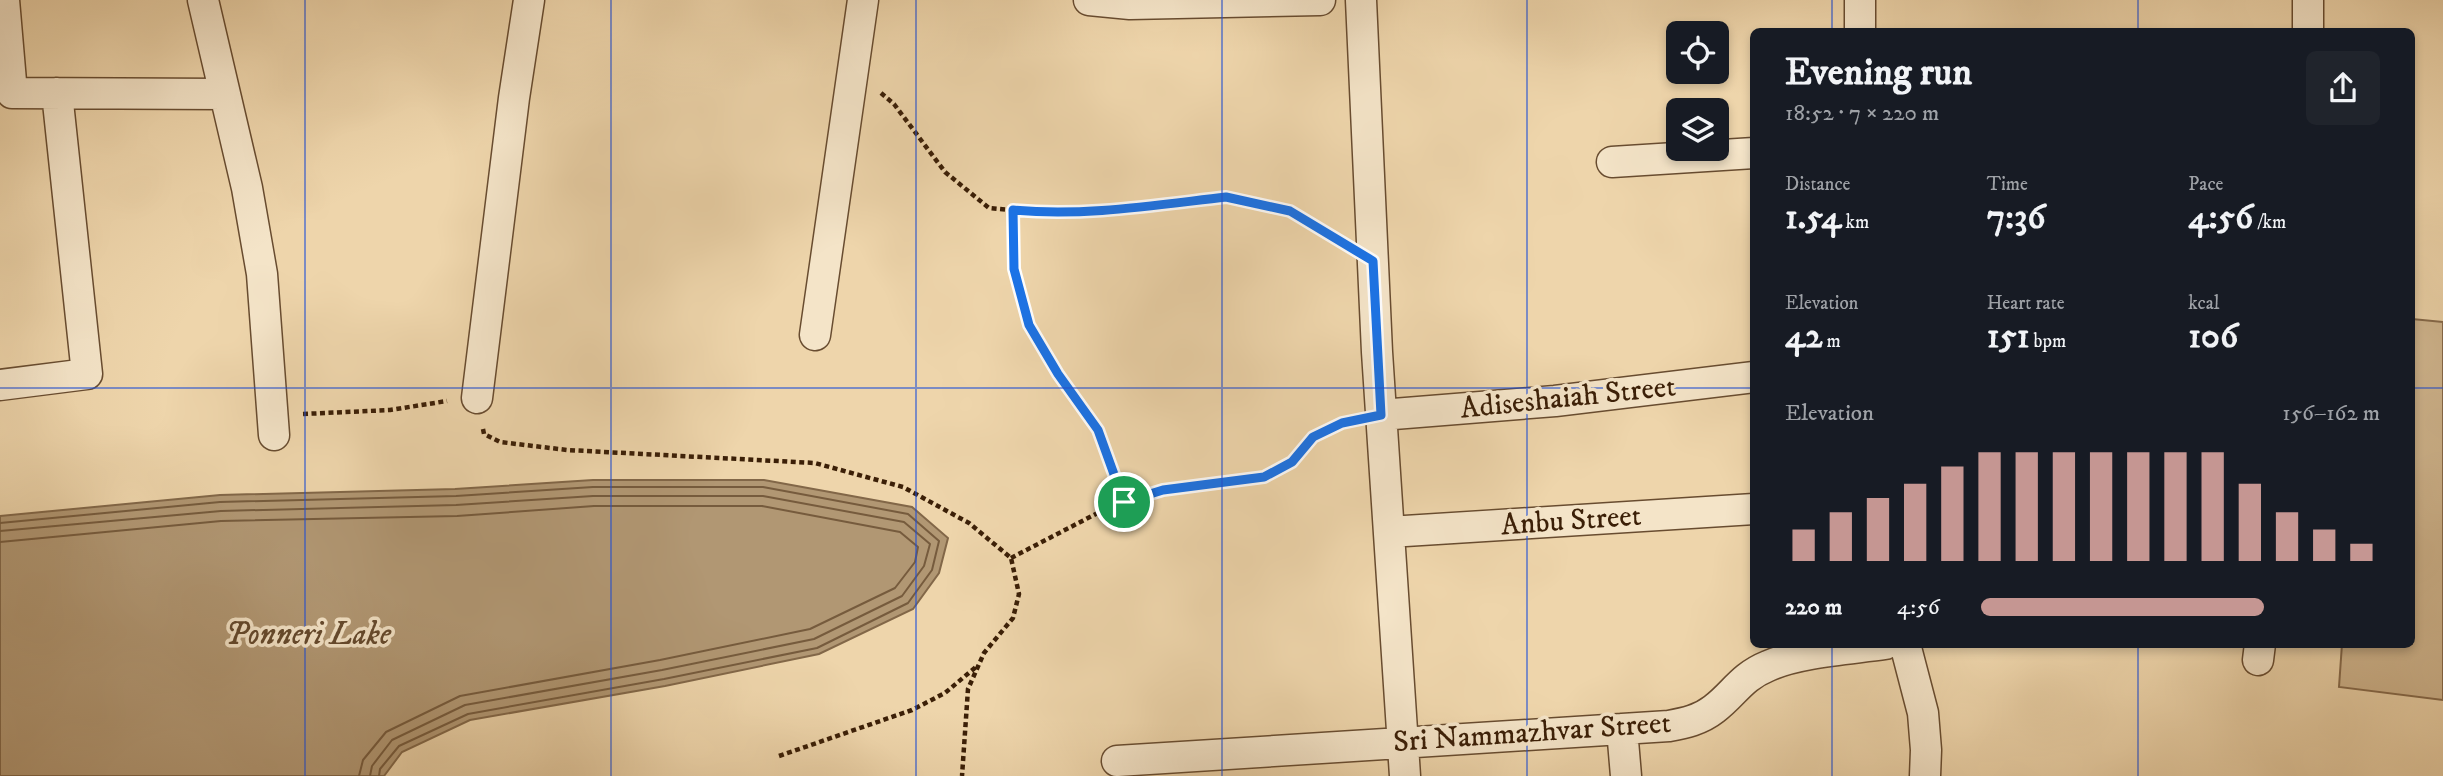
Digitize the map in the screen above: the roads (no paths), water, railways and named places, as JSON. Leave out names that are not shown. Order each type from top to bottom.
[{"type":"street","points":[[4,0],[4,57],[12,93],[225,93]]},
{"type":"street","points":[[203,0],[247,188],[262,274],[274,425]]},
{"type":"street","points":[[477,398],[514,98],[529,0]]},
{"type":"street","points":[[815,335],[863,0]]},
{"type":"street","points":[[1089,0],[1130,4],[1320,0]]},
{"type":"street","points":[[1361,0],[1381,415],[1405,776]]},
{"type":"street","points":[[1860,0],[1860,28]]},
{"type":"street","points":[[2308,0],[2308,28]]},
{"type":"street","points":[[0,385],[87,374],[57,93]]},
{"type":"street","points":[[1612,162],[1750,153]]},
{"type":"street","name":"Adiseshaiah Street","points":[[1381,415],[1568,399],[1750,377]]},
{"type":"street","name":"Anbu Street","points":[[1390,532],[1750,509]]},
{"type":"street","name":"Sri Nammazhvar Street","points":[[1117,761],[1669,726],[1694,721],[1715,709],[1736,687],[1770,665],[1860,648]]},
{"type":"street","points":[[1906,648],[1923,713],[1926,750],[1924,776]]},
{"type":"street","points":[[1622,729],[1626,776]]},
{"type":"water","name":"Ponneri Lake","points":[[593,480],[764,480],[912,507],[948,538],[939,573],[913,609],[819,654],[665,686],[470,720],[402,752],[384,776],[0,776],[0,516],[220,495],[455,489]]}]
